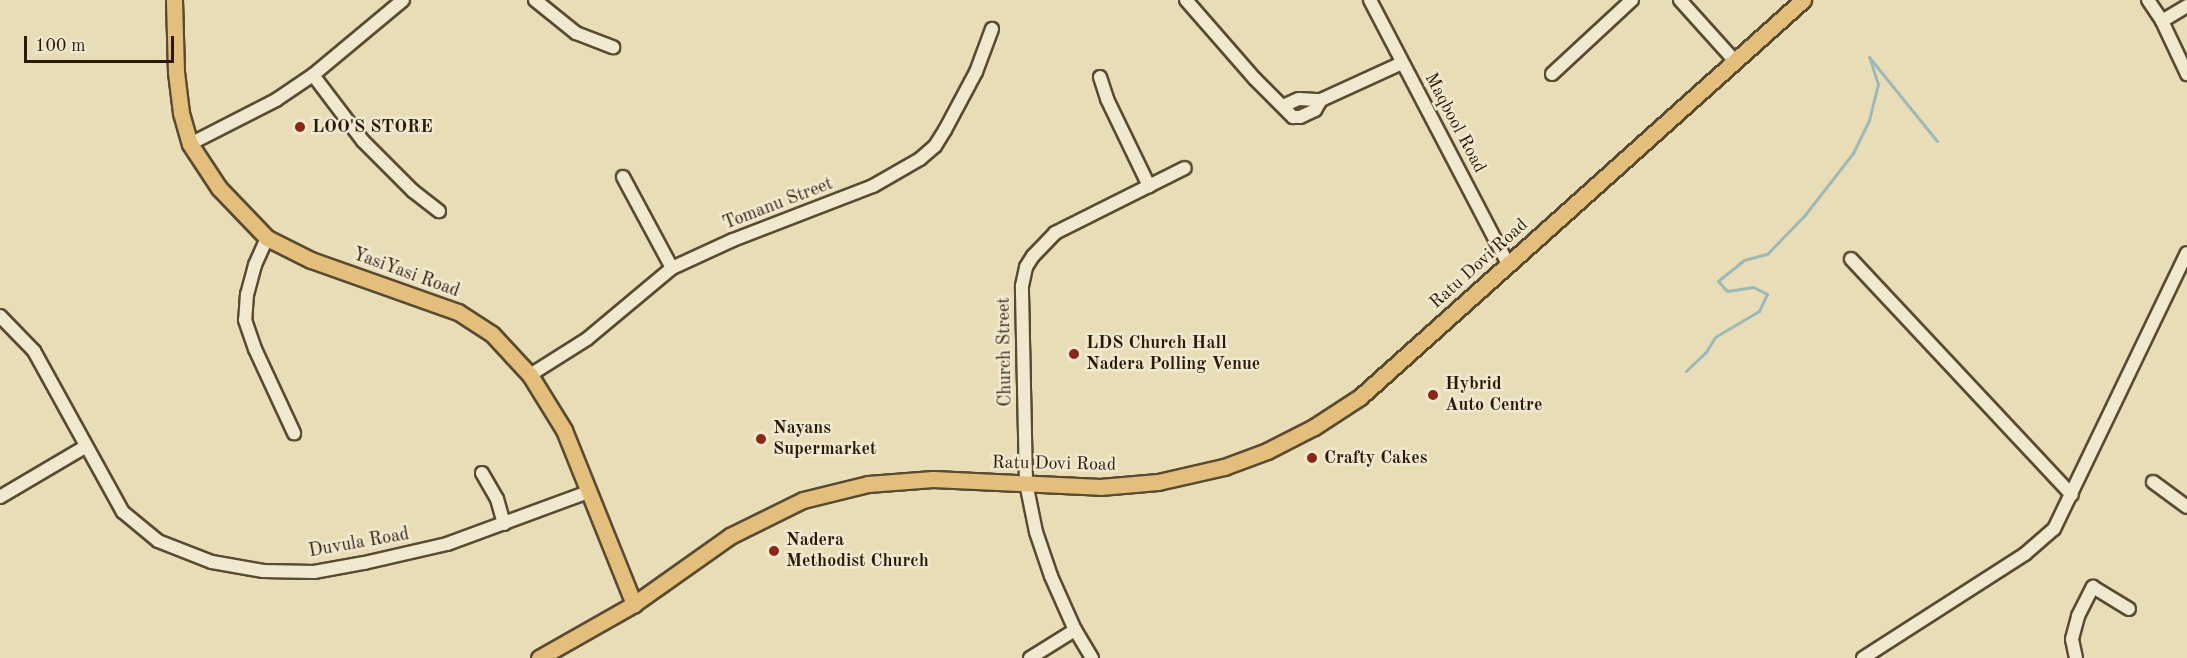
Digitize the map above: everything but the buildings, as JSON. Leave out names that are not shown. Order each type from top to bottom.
[{"type":"main road","name":"YasiYasi Road","points":[[174,0],[177,82],[181,113],[190,144],[219,188],[267,238],[311,260],[458,312],[492,334],[530,375],[564,430],[634,604]]},
{"type":"main road","name":"Ratu Dovi Road","points":[[539,658],[634,604],[730,536],[803,500],[868,484],[933,479],[1100,487],[1158,482],[1224,467],[1266,451],[1314,427],[1360,397],[1803,0]]},
{"type":"street","points":[[190,144],[276,100],[313,75],[403,0]]},
{"type":"street","points":[[535,0],[576,33],[593,42],[613,47]]},
{"type":"street","points":[[1186,0],[1290,115],[1296,117],[1315,110],[1321,100]]},
{"type":"street","name":"Maqbool Road","points":[[1370,0],[1509,264]]},
{"type":"street","points":[[1552,74],[1632,0]]},
{"type":"street","points":[[1680,0],[1735,61]]},
{"type":"street","points":[[2148,0],[2162,21],[2187,74]]},
{"type":"street","points":[[2162,21],[2187,6]]},
{"type":"street","name":"Tomanu Street","points":[[530,375],[587,339],[672,268],[733,240],[873,186],[920,159],[934,146],[945,130],[976,72],[992,29]]},
{"type":"street","points":[[1283,106],[1299,99],[1321,100],[1402,63]]},
{"type":"street","points":[[313,75],[363,141],[413,191],[439,211]]},
{"type":"street","points":[[1100,77],[1107,99],[1149,186]]},
{"type":"street","name":"Church Street","points":[[1092,658],[1075,630],[1050,576],[1036,532],[1026,483],[1020,302],[1026,267],[1033,256],[1055,233],[1185,168]]},
{"type":"street","points":[[623,177],[672,268]]},
{"type":"street","points":[[267,238],[252,275],[247,294],[245,320],[255,349],[294,433]]},
{"type":"street","points":[[1870,656],[2025,554],[2054,529],[2187,253]]},
{"type":"street","points":[[1851,259],[2072,495]]},
{"type":"street","name":"Duvula Road","points":[[0,316],[34,351],[123,512],[158,541],[212,562],[263,571],[314,572],[447,544],[588,492]]},
{"type":"street","points":[[0,497],[86,447]]},
{"type":"street","points":[[483,473],[497,500],[504,524]]},
{"type":"street","points":[[2153,482],[2187,507]]},
{"type":"street","points":[[2076,658],[2072,639],[2078,616],[2093,587],[2129,609]]},
{"type":"street","points":[[1030,658],[1075,630]]},
{"type":"waterway","points":[[1686,371],[1706,352],[1715,337],[1759,311],[1767,294],[1753,287],[1727,291],[1718,281],[1744,260],[1767,254],[1804,216],[1853,153],[1869,120],[1878,84],[1869,57],[1937,141]]},
{"type":"place","name":"LOO'S STORE","points":[[300,127]]},
{"type":"place","name":"LDS Church Hall Nadera Polling Venue","points":[[1074,354]]},
{"type":"place","name":"Hybrid Auto Centre","points":[[1433,395]]},
{"type":"place","name":"Nayans Supermarket","points":[[761,439]]},
{"type":"place","name":"Crafty Cakes","points":[[1312,458]]},
{"type":"place","name":"Nadera Methodist Church","points":[[774,551]]}]
